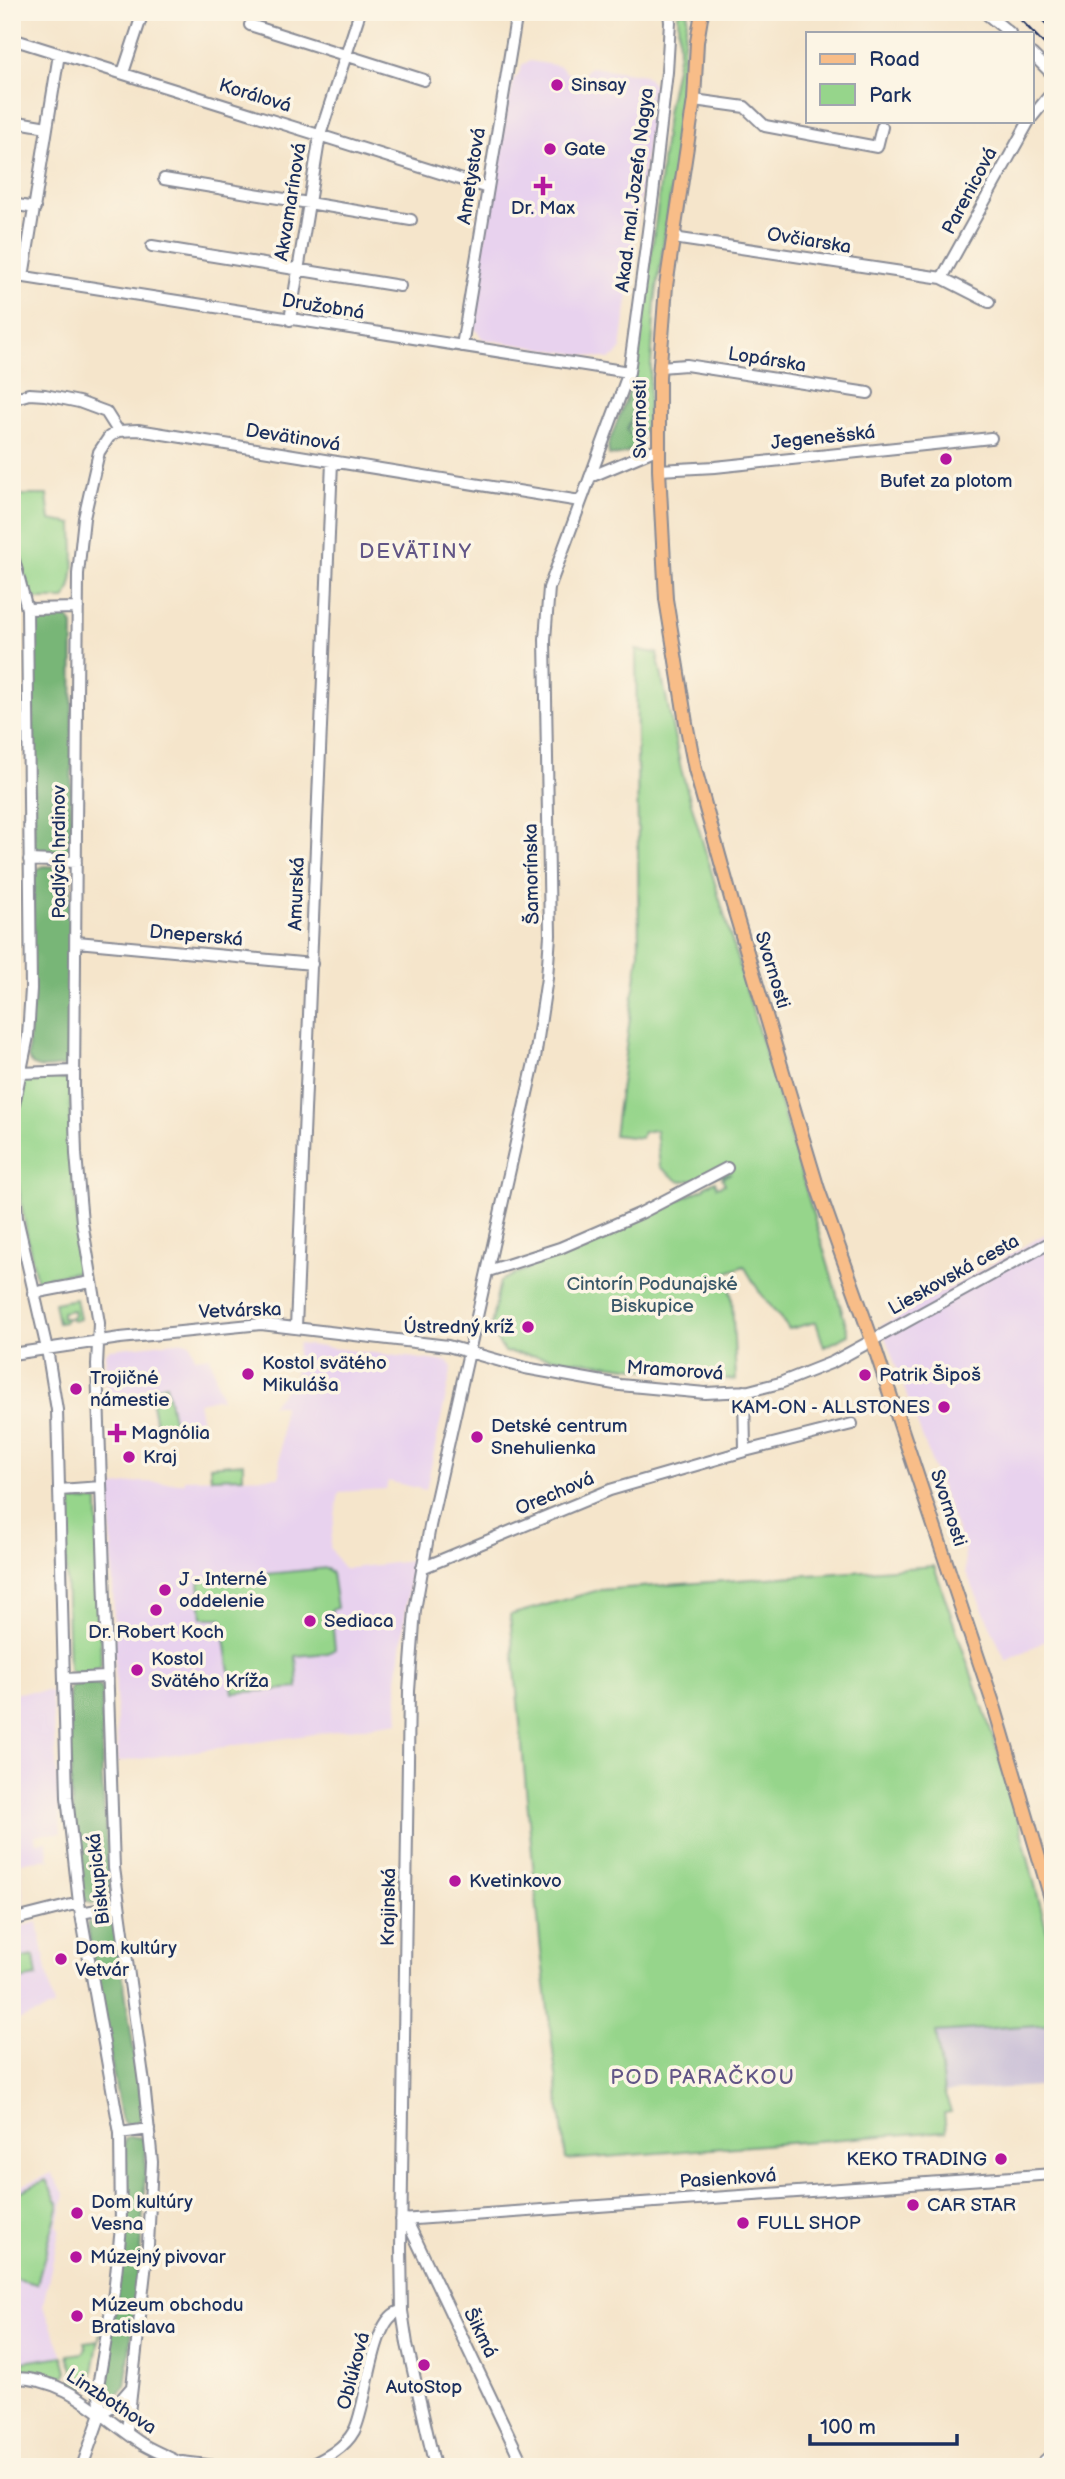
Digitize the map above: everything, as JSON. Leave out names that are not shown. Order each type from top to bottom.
[{"type":"main road","name":"Svornosti","points":[[702,12],[697,42],[694,100],[673,232],[660,367],[659,470],[667,599],[680,692],[695,769],[814,1176],[872,1340],[995,1709],[1053,1905]]},
{"type":"street","points":[[123,73],[142,12]]},
{"type":"street","name":"Akvamarínová","points":[[290,320],[320,135],[360,12]]},
{"type":"street","name":"Ametystová","points":[[463,346],[517,12]]},
{"type":"street","name":"Akad. mal. Jozefa Nagya","points":[[629,372],[661,126],[670,22],[668,12]]},
{"type":"street","points":[[984,12],[1009,32]]},
{"type":"street","points":[[250,25],[424,80]]},
{"type":"street","name":"Korálová","points":[[12,39],[488,188]]},
{"type":"street","points":[[18,276],[35,208],[59,54]]},
{"type":"street","points":[[1034,56],[1053,75]]},
{"type":"street","name":"Parenicová","points":[[1034,114],[1053,91]]},
{"type":"street","points":[[694,100],[745,107],[765,126],[877,146],[881,127]]},
{"type":"street","points":[[12,121],[47,127]]},
{"type":"street","name":"Parenicová","points":[[942,278],[1028,122]]},
{"type":"street","points":[[164,179],[411,220]]},
{"type":"street","points":[[12,204],[35,208]]},
{"type":"street","name":"Ovčiarska","points":[[673,232],[680,239],[942,278],[989,303]]},
{"type":"street","points":[[152,246],[400,286]]},
{"type":"street","name":"Družobná","points":[[18,276],[629,372]]},
{"type":"street","name":"Lopárska","points":[[660,367],[685,365],[868,393]]},
{"type":"street","name":"Šamorínska","points":[[469,1351],[535,1058],[547,978],[550,935],[545,614],[551,577],[629,372]]},
{"type":"street","points":[[12,400],[29,394],[79,402],[106,412],[118,431]]},
{"type":"street","name":"Devätinová","points":[[118,431],[138,430],[580,501]]},
{"type":"street","name":"Padlých hrdinov","points":[[91,1282],[76,1154],[74,1071],[78,608],[80,545],[99,452],[109,437],[118,431]]},
{"type":"street","name":"Jegenešská","points":[[659,470],[740,465],[991,438]]},
{"type":"street","points":[[590,477],[659,448]]},
{"type":"street","name":"Amurská","points":[[296,1327],[332,462]]},
{"type":"street","name":"Padlých hrdinov","points":[[12,552],[27,610],[31,989],[28,1036],[16,1075],[12,1143]]},
{"type":"street","points":[[27,610],[78,608]]},
{"type":"street","points":[[29,860],[76,862]]},
{"type":"street","name":"Dneperská","points":[[77,942],[312,964]]},
{"type":"street","points":[[16,1075],[74,1071]]},
{"type":"street","points":[[12,1151],[17,1218],[33,1293],[47,1349],[57,1410],[60,1490],[101,1487],[97,1355],[99,1323],[91,1282],[33,1293]]},
{"type":"street","points":[[488,1272],[560,1248],[618,1223],[727,1168]]},
{"type":"street","name":"Lieskovská cesta","points":[[872,1340],[1053,1241]]},
{"type":"street","name":"Vetvárska","points":[[12,1354],[250,1324],[413,1340],[469,1351]]},
{"type":"street","name":"Mramorová","points":[[469,1351],[525,1368],[620,1385],[705,1393],[744,1391],[773,1385],[816,1370],[872,1340]]},
{"type":"street","name":"Krajinská","points":[[435,2467],[402,2311],[409,1691],[415,1610],[422,1569],[469,1351]]},
{"type":"street","points":[[744,1391],[745,1451]]},
{"type":"street","name":"Orechová","points":[[422,1569],[610,1490],[745,1451],[852,1424]]},
{"type":"street","name":"Biskupická","points":[[101,1487],[110,1805],[118,1906],[152,2162],[148,2245],[127,2431]]},
{"type":"street","name":"Biskupická","points":[[60,1490],[67,1797],[80,1908],[120,2133],[121,2228],[99,2386],[101,2413]]},
{"type":"street","points":[[65,1679],[106,1677]]},
{"type":"street","points":[[12,1920],[80,1908],[118,1906]]},
{"type":"street","points":[[120,2133],[149,2129]]},
{"type":"street","name":"Pasienková","points":[[404,2219],[1053,2174]]},
{"type":"street","name":"Šikmá","points":[[404,2219],[524,2467]]},
{"type":"street","name":"Oblúková","points":[[307,2467],[337,2450],[352,2435],[365,2403],[380,2335],[388,2318],[402,2311]]},
{"type":"street","name":"Linzbothova","points":[[12,2378],[46,2381],[85,2400],[144,2444],[183,2464]]},
{"type":"street","points":[[82,2467],[101,2413],[117,2403],[131,2387]]},
{"type":"street","points":[[1038,2467],[1053,2453]]},
{"type":"street","points":[[183,2464],[224,2467]]},
{"type":"shaded area","points":[[530,61],[560,66],[567,73],[584,76],[586,70],[591,67],[645,75],[655,86],[621,349],[616,356],[609,359],[483,339],[471,320],[514,78],[523,64]]},
{"type":"shaded area","points":[[1053,1230],[1053,1637],[1006,1661],[966,1572],[964,1549],[881,1326]]},
{"type":"shaded area","points":[[185,1341],[191,1344],[195,1358],[210,1356],[222,1400],[216,1398],[198,1402],[202,1423],[156,1432],[150,1401],[129,1397],[108,1403],[105,1353],[110,1349]]},
{"type":"shaded area","points":[[298,1344],[448,1362],[452,1367],[426,1490],[388,1481],[386,1489],[339,1492],[330,1547],[343,1569],[412,1561],[397,1680],[399,1722],[118,1762],[110,1487],[139,1482],[184,1483],[184,1479],[279,1477],[283,1405],[271,1405],[294,1379]]},
{"type":"shaded area","points":[[51,1691],[61,1833],[35,1835],[36,1842],[47,1841],[48,1857],[51,1859],[20,1862],[24,1907],[12,1910],[12,1693]]},
{"type":"shaded area","points":[[38,1922],[54,2007],[12,2023],[12,1929]]},
{"type":"shaded area","points":[[1053,2024],[1053,2085],[945,2092],[936,2032]]},
{"type":"shaded area","points":[[52,2173],[65,2195],[43,2305],[63,2356],[12,2363],[12,2190]]},
{"type":"green space","points":[[678,12],[688,12],[684,42],[681,124],[655,302],[648,414],[645,430],[638,444],[627,430],[638,405],[635,376],[667,113],[679,52]]},
{"type":"green space","points":[[635,376],[638,405],[627,430],[638,444],[625,454],[609,455],[608,445]]},
{"type":"green space","points":[[12,495],[47,495],[50,520],[73,524],[73,574],[64,599],[36,599],[27,588],[12,540]]},
{"type":"green space","points":[[37,617],[68,617],[73,625],[71,851],[62,857],[39,857],[34,848],[32,622]]},
{"type":"green space","name":"Cintorín Podunajské Biskupice","points":[[636,650],[657,653],[681,769],[849,1335],[824,1347],[816,1322],[789,1329],[759,1291],[744,1266],[725,1273],[732,1298],[736,1380],[505,1352],[490,1331],[500,1281],[705,1188],[715,1181],[717,1187],[725,1184],[722,1178],[731,1173],[680,1182],[660,1167],[656,1130],[643,1132],[641,1138],[614,1135],[639,952]]},
{"type":"green space","points":[[44,866],[65,867],[71,875],[70,1060],[66,1066],[44,1068],[34,1066],[28,1058],[34,873]]},
{"type":"green space","points":[[28,1078],[66,1079],[70,1084],[71,1166],[84,1273],[77,1279],[75,1272],[48,1277],[49,1284],[38,1283],[31,1256],[18,1180],[16,1128],[18,1104],[24,1082]]},
{"type":"green space","points":[[76,1299],[80,1319],[73,1321],[69,1318],[74,1316],[73,1310],[62,1312],[62,1318],[67,1318],[58,1323],[54,1303]]},
{"type":"green space","points":[[166,1384],[174,1425],[157,1429],[149,1389]]},
{"type":"green space","points":[[243,1463],[243,1477],[211,1478],[210,1466]]},
{"type":"green space","points":[[64,1501],[98,1501],[101,1666],[85,1673],[69,1670]]},
{"type":"green space","points":[[934,1566],[1008,1780],[1046,1928],[1053,1967],[1053,2024],[936,2032],[944,2092],[951,2112],[944,2113],[946,2131],[566,2160],[541,1951],[510,1615],[599,1590]]},
{"type":"green space","points":[[327,1568],[332,1573],[337,1608],[331,1610],[335,1649],[328,1653],[296,1656],[298,1688],[233,1693],[222,1618],[202,1618],[199,1581]]},
{"type":"green space","points":[[92,1683],[99,1685],[102,1690],[102,1779],[110,1891],[105,1900],[93,1904],[86,1901],[82,1895],[71,1793],[69,1691],[71,1686]]},
{"type":"green space","points":[[100,1915],[111,1917],[115,1922],[143,2114],[138,2123],[130,2125],[124,2123],[121,2118],[87,1924]]},
{"type":"green space","points":[[34,1956],[37,1977],[12,1981],[12,1960]]},
{"type":"green space","points":[[130,2136],[142,2138],[146,2144],[141,2236],[125,2387],[116,2396],[110,2396],[104,2392],[103,2383],[120,2264],[124,2145],[125,2139]]},
{"type":"green space","points":[[46,2180],[59,2205],[37,2284],[12,2278],[12,2195]]},
{"type":"green space","points":[[99,2340],[91,2383],[83,2388],[72,2380],[74,2372],[68,2355],[83,2353],[86,2348],[84,2342]]},
{"type":"green space","points":[[63,2356],[67,2371],[63,2379],[41,2371],[23,2370],[22,2362]]},
{"type":"railway","points":[[1013,12],[1033,32]]},
{"type":"railway","points":[[1035,12],[1053,31]]},
{"type":"railway","points":[[1034,34],[1053,53]]},
{"type":"place","name":"Sinsay","points":[[557,85]]},
{"type":"place","name":"Gate","points":[[550,149]]},
{"type":"place","name":"Dr. Max","points":[[543,186]]},
{"type":"place","name":"Bufet za plotom","points":[[946,459]]},
{"type":"place","name":"Ústredný kríž","points":[[528,1327]]},
{"type":"place","name":"Kostol svätého Mikuláša","points":[[248,1374]]},
{"type":"place","name":"Patrik Šipoš","points":[[865,1375]]},
{"type":"place","name":"Trojičné námestie","points":[[76,1389]]},
{"type":"place","name":"KAM-ON - ALLSTONES","points":[[944,1407]]},
{"type":"place","name":"Magnólia","points":[[117,1433]]},
{"type":"place","name":"Detské centrum Snehulienka","points":[[477,1437]]},
{"type":"place","name":"Kraj","points":[[129,1457]]},
{"type":"place","name":"J - Interné oddelenie","points":[[165,1590]]},
{"type":"place","name":"Dr. Robert Koch","points":[[156,1610]]},
{"type":"place","name":"Sediaca","points":[[310,1621]]},
{"type":"place","name":"Kostol Svätého Kríža","points":[[137,1670]]},
{"type":"place","name":"Kvetinkovo","points":[[455,1881]]},
{"type":"place","name":"Dom kultúry Vetvár","points":[[61,1959]]},
{"type":"place","name":"KEKO TRADING","points":[[1001,2159]]},
{"type":"place","name":"CAR STAR","points":[[913,2205]]},
{"type":"place","name":"Dom kultúry Vesna","points":[[77,2213]]},
{"type":"place","name":"FULL SHOP","points":[[743,2223]]},
{"type":"place","name":"Múzejný pivovar","points":[[76,2257]]},
{"type":"place","name":"Múzeum obchodu Bratislava","points":[[77,2316]]},
{"type":"place","name":"AutoStop","points":[[424,2365]]},
{"type":"district","name":"DEVÄTINY","points":[[416,551]]},
{"type":"district","name":"POD PARAČKOU","points":[[703,2077]]}]
